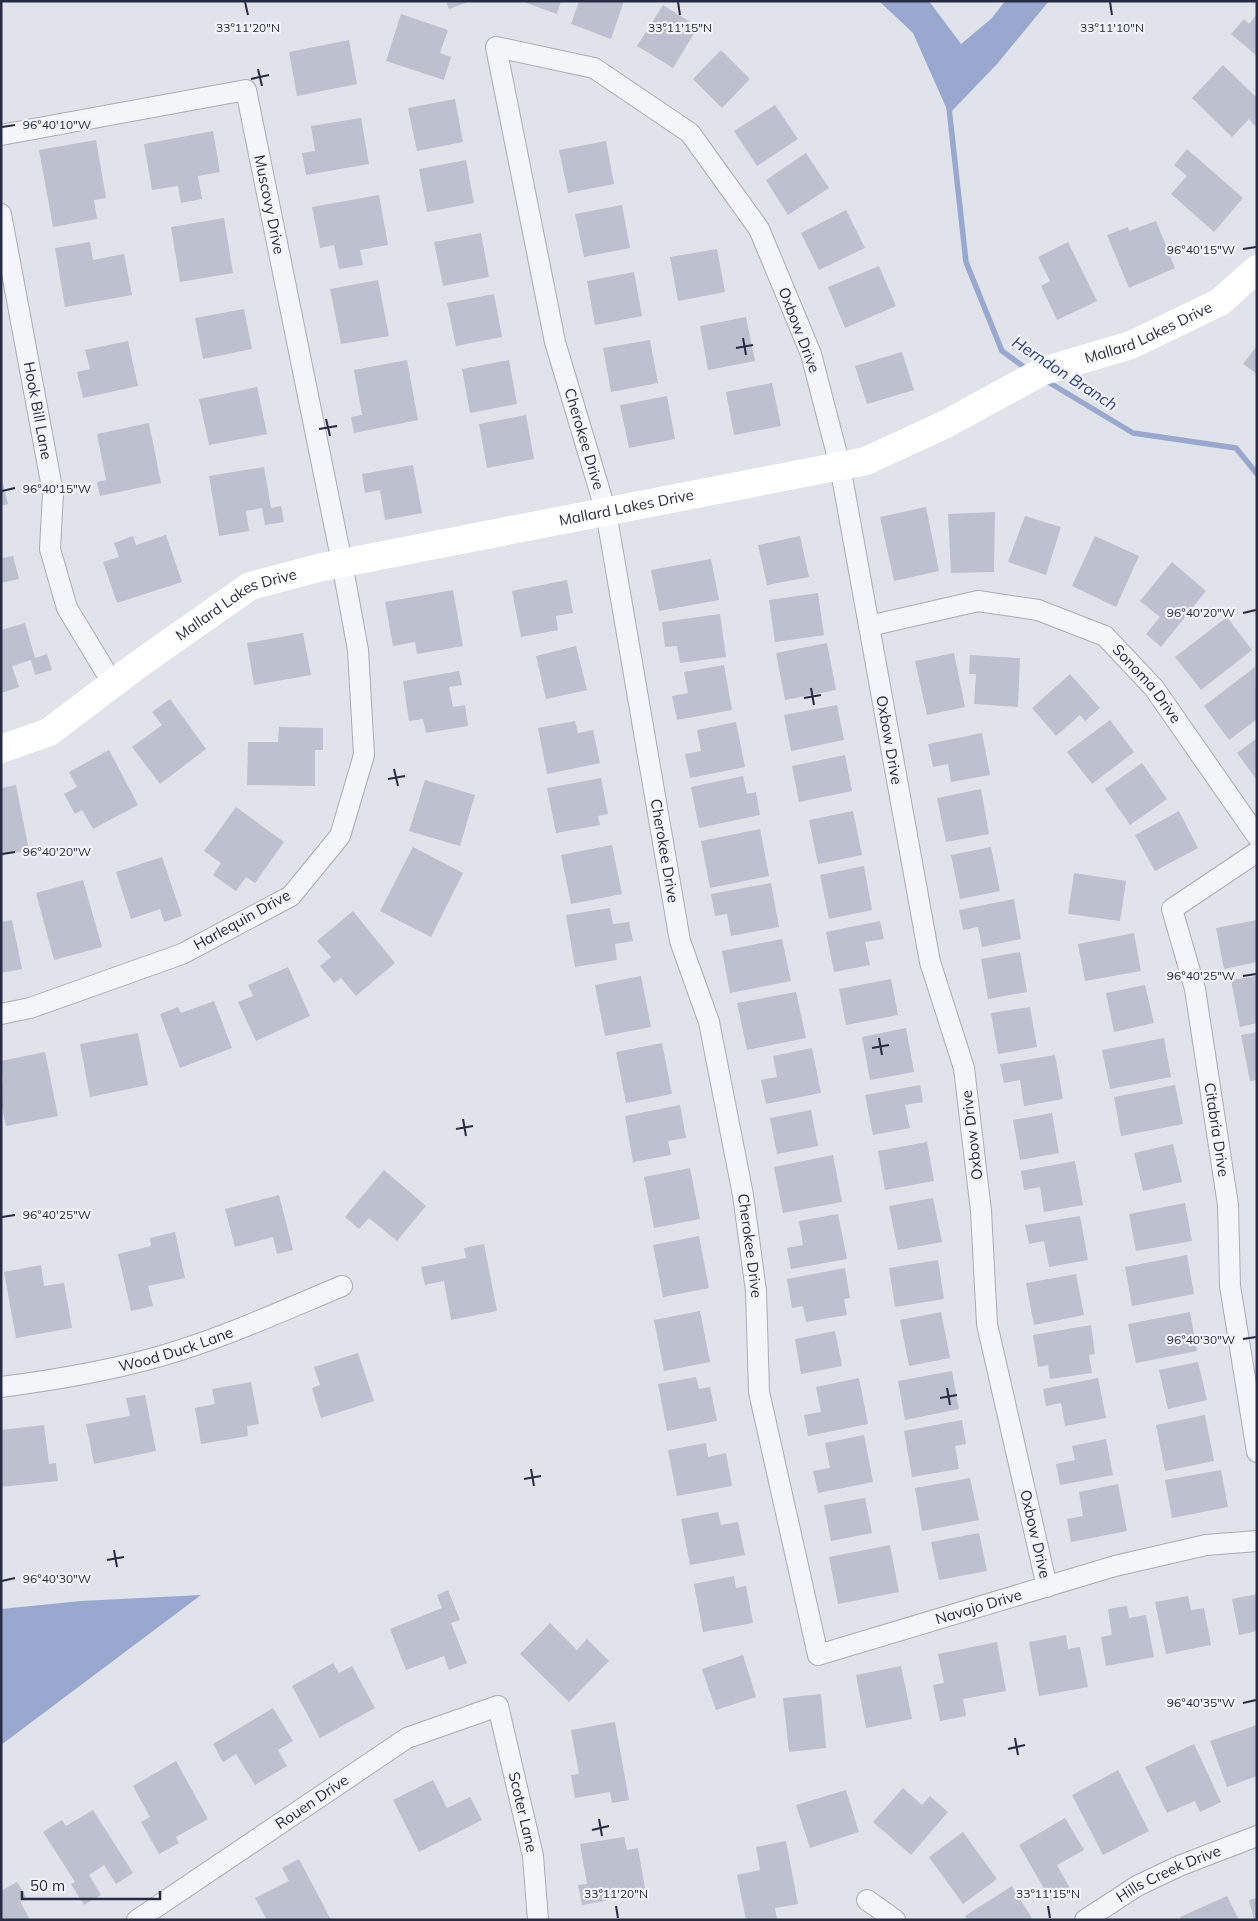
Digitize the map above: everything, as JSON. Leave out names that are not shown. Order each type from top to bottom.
[{"type":"street","name":"Oxbow Drive","points":[[496,47],[594,68],[690,133],[759,229],[811,354],[840,466],[930,962],[964,1068],[981,1211],[987,1324],[1047,1587]]},
{"type":"street","name":"Cherokee Drive","points":[[496,47],[555,342],[606,512],[680,941],[709,1022],[743,1195],[756,1291],[759,1392],[818,1655]]},
{"type":"street","name":"Muscovy Drive","points":[[1,135],[246,90],[342,563]]},
{"type":"street","name":"Hook Bill Lane","points":[[1,214],[53,493],[50,550],[67,608],[113,684]]},
{"type":"street","name":"Mallard Lakes Drive","points":[[1,749],[49,732],[250,586],[342,563],[866,461],[946,424],[1043,371],[1131,345],[1220,302],[1257,269]]},
{"type":"street","name":"Harlequin Drive","points":[[1,1014],[30,1008],[190,949],[290,896],[340,836],[364,755],[358,650],[342,563]]},
{"type":"street","name":"Sonoma Drive","points":[[869,626],[978,602],[1038,610],[1105,636],[1154,688],[1257,836]]},
{"type":"street","name":"Citabria Drive","points":[[1257,852],[1172,909],[1195,990],[1198,1009],[1228,1205],[1230,1286],[1257,1452]]},
{"type":"street","name":"Wood Duck Lane","points":[[1,1387],[57,1380],[162,1356],[252,1324],[342,1286]]},
{"type":"street","name":"Navajo Drive","points":[[818,1655],[1115,1566],[1206,1545],[1257,1541]]},
{"type":"street","name":"Rouen Drive","points":[[137,1920],[407,1738],[498,1706]]},
{"type":"street","name":"Scoter Lane","points":[[498,1706],[533,1856],[538,1920]]},
{"type":"street","name":"Hills Creek Drive","points":[[1085,1920],[1137,1886],[1179,1866],[1257,1836]]},
{"type":"street","points":[[867,1900],[896,1920]]},
{"type":"water","points":[[879,1],[929,1],[961,44],[992,18],[1005,1],[1049,1],[997,64],[949,114],[913,33]]},
{"type":"water","points":[[201,1595],[1,1745],[1,1609],[81,1601]]},
{"type":"building","points":[[446,1],[471,1],[449,9]]},
{"type":"building","points":[[521,1],[561,1],[557,14]]},
{"type":"building","points":[[579,1],[624,1],[611,39],[571,24]]},
{"type":"building","points":[[663,5],[698,27],[673,68],[637,46]]},
{"type":"building","points":[[401,14],[448,30],[440,53],[451,57],[444,80],[386,61]]},
{"type":"building","points":[[1257,14],[1257,56],[1231,34],[1244,19],[1249,24]]},
{"type":"building","points":[[349,40],[357,84],[297,96],[289,52]]},
{"type":"building","points":[[721,50],[750,79],[722,108],[693,79]]},
{"type":"building","points":[[1223,65],[1257,98],[1257,124],[1255,126],[1249,119],[1232,137],[1192,98]]},
{"type":"building","points":[[455,99],[463,142],[417,151],[408,108]]},
{"type":"building","points":[[775,105],[798,139],[757,166],[734,131]]},
{"type":"building","points":[[361,118],[369,164],[306,175],[302,153],[315,151],[311,126]]},
{"type":"building","points":[[213,131],[220,172],[198,176],[202,199],[181,203],[178,186],[152,190],[144,144]]},
{"type":"building","points":[[96,140],[106,198],[94,200],[97,219],[53,227],[39,150]]},
{"type":"building","points":[[606,141],[614,184],[568,193],[559,150]]},
{"type":"building","points":[[1187,149],[1243,198],[1214,232],[1171,194],[1187,176],[1174,165]]},
{"type":"building","points":[[806,153],[829,188],[788,215],[766,180]]},
{"type":"building","points":[[466,160],[474,203],[427,212],[419,169]]},
{"type":"building","points":[[379,195],[388,245],[360,250],[363,265],[339,269],[334,245],[320,248],[312,207]]},
{"type":"building","points":[[622,205],[630,248],[584,257],[575,214]]},
{"type":"building","points":[[846,210],[865,248],[819,270],[801,233]]},
{"type":"building","points":[[224,218],[233,273],[180,282],[171,227]]},
{"type":"building","points":[[1156,221],[1175,268],[1129,288],[1107,235],[1128,227],[1129,231]]},
{"type":"building","points":[[481,233],[489,277],[443,286],[434,242]]},
{"type":"building","points":[[90,242],[93,260],[124,254],[132,295],[65,307],[55,248]]},
{"type":"building","points":[[1068,242],[1097,301],[1057,320],[1041,286],[1050,281],[1038,257]]},
{"type":"building","points":[[717,249],[725,292],[678,301],[670,257]]},
{"type":"building","points":[[879,266],[896,306],[845,328],[828,287]]},
{"type":"building","points":[[634,272],[642,316],[595,325],[587,281]]},
{"type":"building","points":[[378,280],[389,336],[341,344],[330,289]]},
{"type":"building","points":[[494,294],[502,337],[456,346],[447,303]]},
{"type":"building","points":[[244,309],[252,349],[203,359],[195,318]]},
{"type":"building","points":[[746,317],[755,361],[708,370],[700,326]]},
{"type":"building","points":[[650,340],[658,383],[611,392],[603,348]]},
{"type":"building","points":[[128,341],[138,386],[83,398],[77,372],[90,369],[85,350]]},
{"type":"building","points":[[1257,346],[1257,374],[1243,364]]},
{"type":"building","points":[[902,352],[914,390],[867,404],[855,366]]},
{"type":"building","points":[[407,360],[418,420],[354,433],[351,417],[362,415],[354,370]]},
{"type":"building","points":[[509,360],[517,404],[470,413],[462,369]]},
{"type":"building","points":[[772,383],[781,426],[734,435],[726,392]]},
{"type":"building","points":[[257,387],[267,434],[209,445],[199,399]]},
{"type":"building","points":[[667,396],[675,439],[629,448],[620,405]]},
{"type":"building","points":[[526,415],[534,459],[487,468],[479,424]]},
{"type":"building","points":[[149,423],[161,483],[100,496],[97,482],[106,480],[97,434]]},
{"type":"building","points":[[413,465],[422,513],[385,520],[380,490],[365,493],[362,474]]},
{"type":"building","points":[[264,467],[271,508],[281,506],[284,522],[265,525],[262,508],[246,511],[249,531],[219,536],[209,476]]},
{"type":"building","points":[[1,475],[8,504],[1,506]]},
{"type":"building","points":[[926,507],[939,571],[894,581],[880,517]]},
{"type":"building","points":[[995,512],[994,572],[951,573],[948,514]]},
{"type":"building","points":[[1025,516],[1061,527],[1046,575],[1008,562]]},
{"type":"building","points":[[166,535],[182,582],[117,603],[103,562],[119,557],[114,543],[133,536],[136,545]]},
{"type":"building","points":[[800,536],[809,577],[767,585],[758,545]]},
{"type":"building","points":[[1095,536],[1139,556],[1116,607],[1072,586]]},
{"type":"building","points":[[13,556],[19,579],[1,583],[1,558]]},
{"type":"building","points":[[711,559],[719,600],[659,611],[651,570]]},
{"type":"building","points":[[1172,562],[1206,591],[1161,647],[1146,634],[1160,617],[1140,601]]},
{"type":"building","points":[[567,580],[573,613],[556,616],[558,630],[521,637],[512,591]]},
{"type":"building","points":[[453,590],[463,646],[417,654],[415,642],[393,646],[385,602]]},
{"type":"building","points":[[818,593],[824,635],[775,642],[769,600]]},
{"type":"building","points":[[720,614],[726,657],[680,663],[677,646],[665,647],[662,622]]},
{"type":"building","points":[[1227,617],[1252,650],[1201,690],[1175,657]]},
{"type":"building","points":[[25,623],[35,658],[47,654],[52,670],[35,675],[31,660],[12,666],[19,687],[1,693],[1,630]]},
{"type":"building","points":[[303,633],[311,675],[254,685],[247,643]]},
{"type":"building","points":[[827,643],[836,690],[785,700],[776,653]]},
{"type":"building","points":[[576,646],[587,690],[546,699],[536,656]]},
{"type":"building","points":[[954,653],[965,707],[927,715],[915,661]]},
{"type":"building","points":[[970,655],[1020,658],[1018,707],[974,704],[976,674],[969,674]]},
{"type":"building","points":[[724,665],[732,710],[677,720],[672,696],[688,693],[684,672]]},
{"type":"building","points":[[1255,667],[1257,719],[1229,740],[1204,706]]},
{"type":"building","points":[[459,671],[462,685],[449,687],[453,707],[465,705],[468,726],[426,733],[423,719],[409,721],[403,681]]},
{"type":"building","points":[[1070,674],[1100,708],[1085,721],[1080,715],[1056,736],[1032,708]]},
{"type":"building","points":[[170,699],[206,749],[160,784],[132,747],[162,725],[152,712]]},
{"type":"building","points":[[837,705],[844,740],[791,751],[784,715]]},
{"type":"building","points":[[1110,720],[1134,752],[1092,784],[1067,752]]},
{"type":"building","points":[[575,721],[578,733],[593,730],[600,763],[547,774],[538,728]]},
{"type":"building","points":[[736,722],[745,767],[690,778],[685,754],[701,751],[697,730]]},
{"type":"building","points":[[279,727],[323,728],[323,750],[315,750],[315,786],[247,785],[248,742],[278,742]]},
{"type":"building","points":[[982,733],[990,775],[951,782],[948,764],[933,767],[928,744]]},
{"type":"building","points":[[1257,738],[1257,780],[1237,753]]},
{"type":"building","points":[[109,750],[138,805],[93,829],[82,810],[75,814],[64,794],[77,787],[69,772]]},
{"type":"building","points":[[845,755],[852,791],[799,802],[792,766]]},
{"type":"building","points":[[1142,763],[1167,799],[1130,825],[1105,789]]},
{"type":"building","points":[[743,776],[747,794],[756,792],[760,815],[699,828],[691,787]]},
{"type":"building","points":[[601,778],[608,814],[598,816],[600,825],[556,833],[547,788]]},
{"type":"building","points":[[425,780],[475,795],[460,846],[409,831]]},
{"type":"building","points":[[16,785],[29,850],[1,856],[1,788]]},
{"type":"building","points":[[981,789],[989,834],[946,842],[937,798]]},
{"type":"building","points":[[236,807],[284,842],[255,883],[246,877],[236,891],[213,875],[221,863],[204,851]]},
{"type":"building","points":[[853,811],[862,855],[818,864],[809,820]]},
{"type":"building","points":[[1179,811],[1198,848],[1155,871],[1135,835]]},
{"type":"building","points":[[760,829],[769,876],[710,888],[701,841]]},
{"type":"building","points":[[612,845],[622,894],[571,904],[561,855]]},
{"type":"building","points":[[413,847],[463,873],[431,937],[380,911]]},
{"type":"building","points":[[991,847],[1000,891],[960,899],[951,855]]},
{"type":"building","points":[[162,857],[182,916],[164,922],[160,909],[131,919],[116,872]]},
{"type":"building","points":[[864,866],[872,910],[829,919],[820,875]]},
{"type":"building","points":[[1074,873],[1126,881],[1120,921],[1068,914]]},
{"type":"building","points":[[83,880],[102,947],[54,960],[36,893]]},
{"type":"building","points":[[771,883],[779,927],[731,936],[727,914],[715,916],[711,894]]},
{"type":"building","points":[[1014,899],[1021,939],[982,947],[978,927],[963,930],[959,910]]},
{"type":"building","points":[[610,908],[613,924],[629,922],[633,941],[615,944],[617,960],[575,967],[566,915]]},
{"type":"building","points":[[353,911],[395,963],[356,996],[341,978],[334,983],[320,966],[331,957],[317,941]]},
{"type":"building","points":[[12,920],[22,969],[1,973],[1,922]]},
{"type":"building","points":[[1257,920],[1257,962],[1224,969],[1216,928]]},
{"type":"building","points":[[880,921],[884,939],[865,942],[870,965],[834,972],[826,932]]},
{"type":"building","points":[[1134,933],[1141,971],[1085,981],[1078,944]]},
{"type":"building","points":[[782,939],[791,981],[730,993],[722,951]]},
{"type":"building","points":[[1020,952],[1027,992],[988,999],[981,959]]},
{"type":"building","points":[[288,967],[310,1016],[256,1041],[238,1002],[253,996],[248,985]]},
{"type":"building","points":[[641,976],[651,1027],[605,1036],[595,985]]},
{"type":"building","points":[[1257,976],[1257,1023],[1240,1027],[1231,980]]},
{"type":"building","points":[[891,979],[898,1015],[846,1025],[839,989]]},
{"type":"building","points":[[1145,985],[1154,1023],[1114,1032],[1106,993]]},
{"type":"building","points":[[796,992],[806,1038],[747,1050],[737,1003]]},
{"type":"building","points":[[214,1001],[232,1048],[180,1068],[160,1014],[178,1007],[181,1013]]},
{"type":"building","points":[[1030,1007],[1037,1047],[998,1054],[991,1013]]},
{"type":"building","points":[[906,1028],[914,1072],[870,1080],[862,1037]]},
{"type":"building","points":[[1257,1032],[1257,1080],[1250,1081],[1241,1035]]},
{"type":"building","points":[[138,1033],[148,1085],[90,1097],[80,1044]]},
{"type":"building","points":[[1164,1038],[1171,1077],[1110,1089],[1102,1050]]},
{"type":"building","points":[[662,1043],[672,1094],[626,1103],[616,1052]]},
{"type":"building","points":[[812,1048],[821,1093],[766,1104],[761,1080],[777,1077],[773,1056]]},
{"type":"building","points":[[45,1052],[58,1116],[6,1126],[1,1103],[3,1078],[1,1061]]},
{"type":"building","points":[[1055,1055],[1063,1099],[1024,1106],[1020,1080],[1004,1083],[1000,1064]]},
{"type":"building","points":[[920,1085],[923,1102],[905,1105],[910,1128],[873,1135],[865,1095]]},
{"type":"building","points":[[1175,1085],[1183,1124],[1121,1136],[1114,1097]]},
{"type":"building","points":[[680,1105],[686,1138],[668,1141],[671,1155],[633,1162],[625,1116]]},
{"type":"building","points":[[811,1110],[818,1146],[777,1154],[770,1118]]},
{"type":"building","points":[[1052,1113],[1059,1153],[1020,1160],[1013,1120]]},
{"type":"building","points":[[927,1142],[934,1181],[885,1190],[878,1151]]},
{"type":"building","points":[[1173,1144],[1182,1182],[1143,1191],[1134,1153]]},
{"type":"building","points":[[833,1155],[842,1202],[783,1213],[774,1167]]},
{"type":"building","points":[[1075,1161],[1083,1205],[1044,1212],[1040,1187],[1024,1190],[1021,1171]]},
{"type":"building","points":[[690,1168],[700,1219],[654,1228],[644,1177]]},
{"type":"building","points":[[384,1170],[426,1206],[397,1241],[369,1218],[359,1229],[345,1217]]},
{"type":"building","points":[[279,1195],[293,1250],[277,1254],[273,1237],[235,1247],[225,1209]]},
{"type":"building","points":[[933,1198],[942,1242],[898,1250],[889,1206]]},
{"type":"building","points":[[1185,1203],[1192,1241],[1136,1251],[1129,1214]]},
{"type":"building","points":[[838,1214],[847,1259],[791,1269],[787,1248],[803,1245],[799,1221]]},
{"type":"building","points":[[1080,1216],[1088,1260],[1049,1267],[1044,1241],[1029,1244],[1025,1225]]},
{"type":"building","points":[[175,1232],[185,1278],[148,1286],[153,1306],[131,1311],[118,1254],[151,1246],[150,1238]]},
{"type":"building","points":[[699,1236],[709,1288],[663,1297],[653,1245]]},
{"type":"building","points":[[484,1244],[497,1311],[451,1320],[444,1281],[425,1285],[421,1267],[466,1258],[464,1248]]},
{"type":"building","points":[[1187,1255],[1194,1294],[1132,1306],[1125,1267]]},
{"type":"building","points":[[938,1260],[944,1299],[895,1307],[889,1268]]},
{"type":"building","points":[[41,1265],[44,1286],[64,1283],[72,1328],[16,1338],[4,1272]]},
{"type":"building","points":[[845,1268],[850,1298],[844,1299],[847,1315],[806,1322],[803,1306],[792,1308],[787,1279]]},
{"type":"building","points":[[1076,1274],[1084,1315],[1034,1325],[1026,1283]]},
{"type":"building","points":[[700,1311],[710,1362],[664,1371],[654,1320]]},
{"type":"building","points":[[941,1312],[950,1358],[909,1366],[900,1320]]},
{"type":"building","points":[[1190,1312],[1197,1351],[1136,1363],[1128,1324]]},
{"type":"building","points":[[1091,1325],[1095,1354],[1089,1355],[1092,1373],[1050,1379],[1048,1365],[1038,1367],[1033,1335]]},
{"type":"building","points":[[835,1331],[842,1366],[801,1374],[795,1339]]},
{"type":"building","points":[[358,1353],[374,1401],[321,1418],[312,1388],[320,1385],[314,1367]]},
{"type":"building","points":[[1198,1362],[1207,1400],[1168,1409],[1159,1370]]},
{"type":"building","points":[[952,1371],[959,1409],[905,1420],[898,1381]]},
{"type":"building","points":[[696,1377],[699,1389],[710,1387],[717,1421],[667,1431],[658,1384]]},
{"type":"building","points":[[859,1378],[868,1424],[808,1436],[804,1415],[821,1412],[816,1387]]},
{"type":"building","points":[[1098,1378],[1106,1418],[1065,1426],[1061,1403],[1046,1406],[1043,1389]]},
{"type":"building","points":[[251,1382],[259,1424],[247,1426],[248,1436],[201,1444],[195,1408],[215,1404],[212,1389]]},
{"type":"building","points":[[145,1395],[156,1451],[94,1464],[86,1424],[130,1416],[126,1398]]},
{"type":"building","points":[[1205,1415],[1214,1461],[1165,1471],[1156,1425]]},
{"type":"building","points":[[962,1420],[966,1444],[955,1446],[959,1469],[912,1477],[904,1431]]},
{"type":"building","points":[[44,1425],[49,1464],[56,1463],[58,1481],[1,1487],[1,1430]]},
{"type":"building","points":[[864,1435],[873,1482],[818,1493],[813,1471],[830,1468],[825,1443]]},
{"type":"building","points":[[1106,1439],[1113,1475],[1060,1485],[1056,1464],[1075,1460],[1072,1446]]},
{"type":"building","points":[[706,1443],[708,1457],[726,1453],[732,1486],[677,1496],[668,1450]]},
{"type":"building","points":[[1221,1470],[1228,1507],[1172,1518],[1165,1480]]},
{"type":"building","points":[[970,1478],[979,1520],[922,1531],[915,1488]]},
{"type":"building","points":[[1118,1484],[1127,1531],[1071,1542],[1067,1519],[1083,1516],[1079,1492]]},
{"type":"building","points":[[865,1498],[872,1533],[831,1541],[824,1505]]},
{"type":"building","points":[[718,1512],[721,1525],[738,1522],[745,1555],[690,1565],[681,1519]]},
{"type":"building","points":[[979,1533],[987,1571],[939,1580],[931,1542]]},
{"type":"building","points":[[890,1545],[899,1592],[838,1604],[829,1557]]},
{"type":"building","points":[[734,1576],[736,1588],[746,1586],[753,1623],[703,1632],[694,1584]]},
{"type":"building","points":[[448,1590],[460,1620],[451,1623],[467,1663],[449,1670],[444,1656],[406,1670],[390,1629],[442,1608],[437,1595]]},
{"type":"building","points":[[1257,1594],[1257,1631],[1239,1635],[1232,1599]]},
{"type":"building","points":[[1188,1596],[1191,1610],[1204,1608],[1211,1645],[1166,1654],[1155,1602]]},
{"type":"building","points":[[1127,1606],[1129,1618],[1146,1615],[1154,1657],[1106,1666],[1101,1637],[1112,1635],[1108,1609]]},
{"type":"building","points":[[550,1623],[577,1650],[587,1639],[609,1661],[569,1702],[520,1654]]},
{"type":"building","points":[[1066,1635],[1068,1649],[1080,1647],[1088,1687],[1039,1696],[1029,1642]]},
{"type":"building","points":[[997,1642],[1006,1691],[963,1699],[966,1716],[940,1721],[933,1685],[944,1683],[938,1654]]},
{"type":"building","points":[[743,1655],[756,1697],[716,1710],[702,1669]]},
{"type":"building","points":[[333,1663],[339,1673],[352,1666],[375,1708],[320,1738],[292,1686]]},
{"type":"building","points":[[901,1666],[912,1719],[866,1728],[856,1675]]},
{"type":"building","points":[[821,1694],[826,1748],[789,1752],[783,1698]]},
{"type":"building","points":[[273,1708],[293,1741],[278,1750],[287,1766],[255,1785],[236,1754],[223,1762],[213,1744]]},
{"type":"building","points":[[615,1722],[629,1800],[612,1803],[610,1792],[575,1798],[571,1775],[579,1774],[571,1730]]},
{"type":"building","points":[[1257,1725],[1257,1776],[1227,1787],[1210,1741]]},
{"type":"building","points":[[1194,1744],[1221,1802],[1200,1812],[1195,1801],[1167,1813],[1145,1767]]},
{"type":"building","points":[[176,1761],[208,1819],[176,1837],[179,1843],[159,1854],[141,1822],[150,1817],[133,1786]]},
{"type":"building","points":[[1118,1770],[1149,1831],[1103,1855],[1072,1795]]},
{"type":"building","points":[[433,1780],[447,1808],[470,1797],[482,1820],[419,1852],[393,1800]]},
{"type":"building","points":[[903,1788],[922,1805],[930,1796],[948,1812],[911,1855],[873,1822]]},
{"type":"building","points":[[846,1790],[859,1832],[810,1848],[796,1805]]},
{"type":"building","points":[[93,1810],[133,1873],[116,1884],[104,1865],[89,1875],[101,1895],[84,1905],[71,1884],[75,1882],[43,1832],[62,1820],[66,1826]]},
{"type":"building","points":[[1065,1818],[1084,1850],[1057,1865],[1071,1890],[1051,1901],[1019,1845]]},
{"type":"building","points":[[963,1832],[997,1879],[963,1904],[929,1857]]},
{"type":"building","points":[[624,1837],[627,1850],[638,1848],[646,1894],[582,1905],[578,1885],[587,1884],[580,1844]]},
{"type":"building","points":[[786,1841],[798,1904],[775,1908],[777,1920],[746,1920],[737,1875],[760,1870],[756,1847]]},
{"type":"building","points":[[299,1859],[331,1920],[267,1920],[255,1898],[289,1881],[282,1868]]},
{"type":"building","points":[[17,1882],[26,1897],[20,1901],[30,1920],[1,1920],[1,1891]]},
{"type":"building","points":[[1012,1886],[1033,1920],[968,1920],[965,1916]]},
{"type":"building","points":[[1227,1896],[1239,1920],[1181,1920],[1180,1917]]},
{"type":"building","points":[[1257,1898],[1257,1920],[1254,1920],[1249,1900]]},
{"type":"waterway","name":"Herndon Branch","points":[[949,108],[966,262],[1002,351],[1028,370]]},
{"type":"waterway","name":"Herndon Branch","points":[[1045,380],[1133,433],[1236,448],[1257,474]]}]
